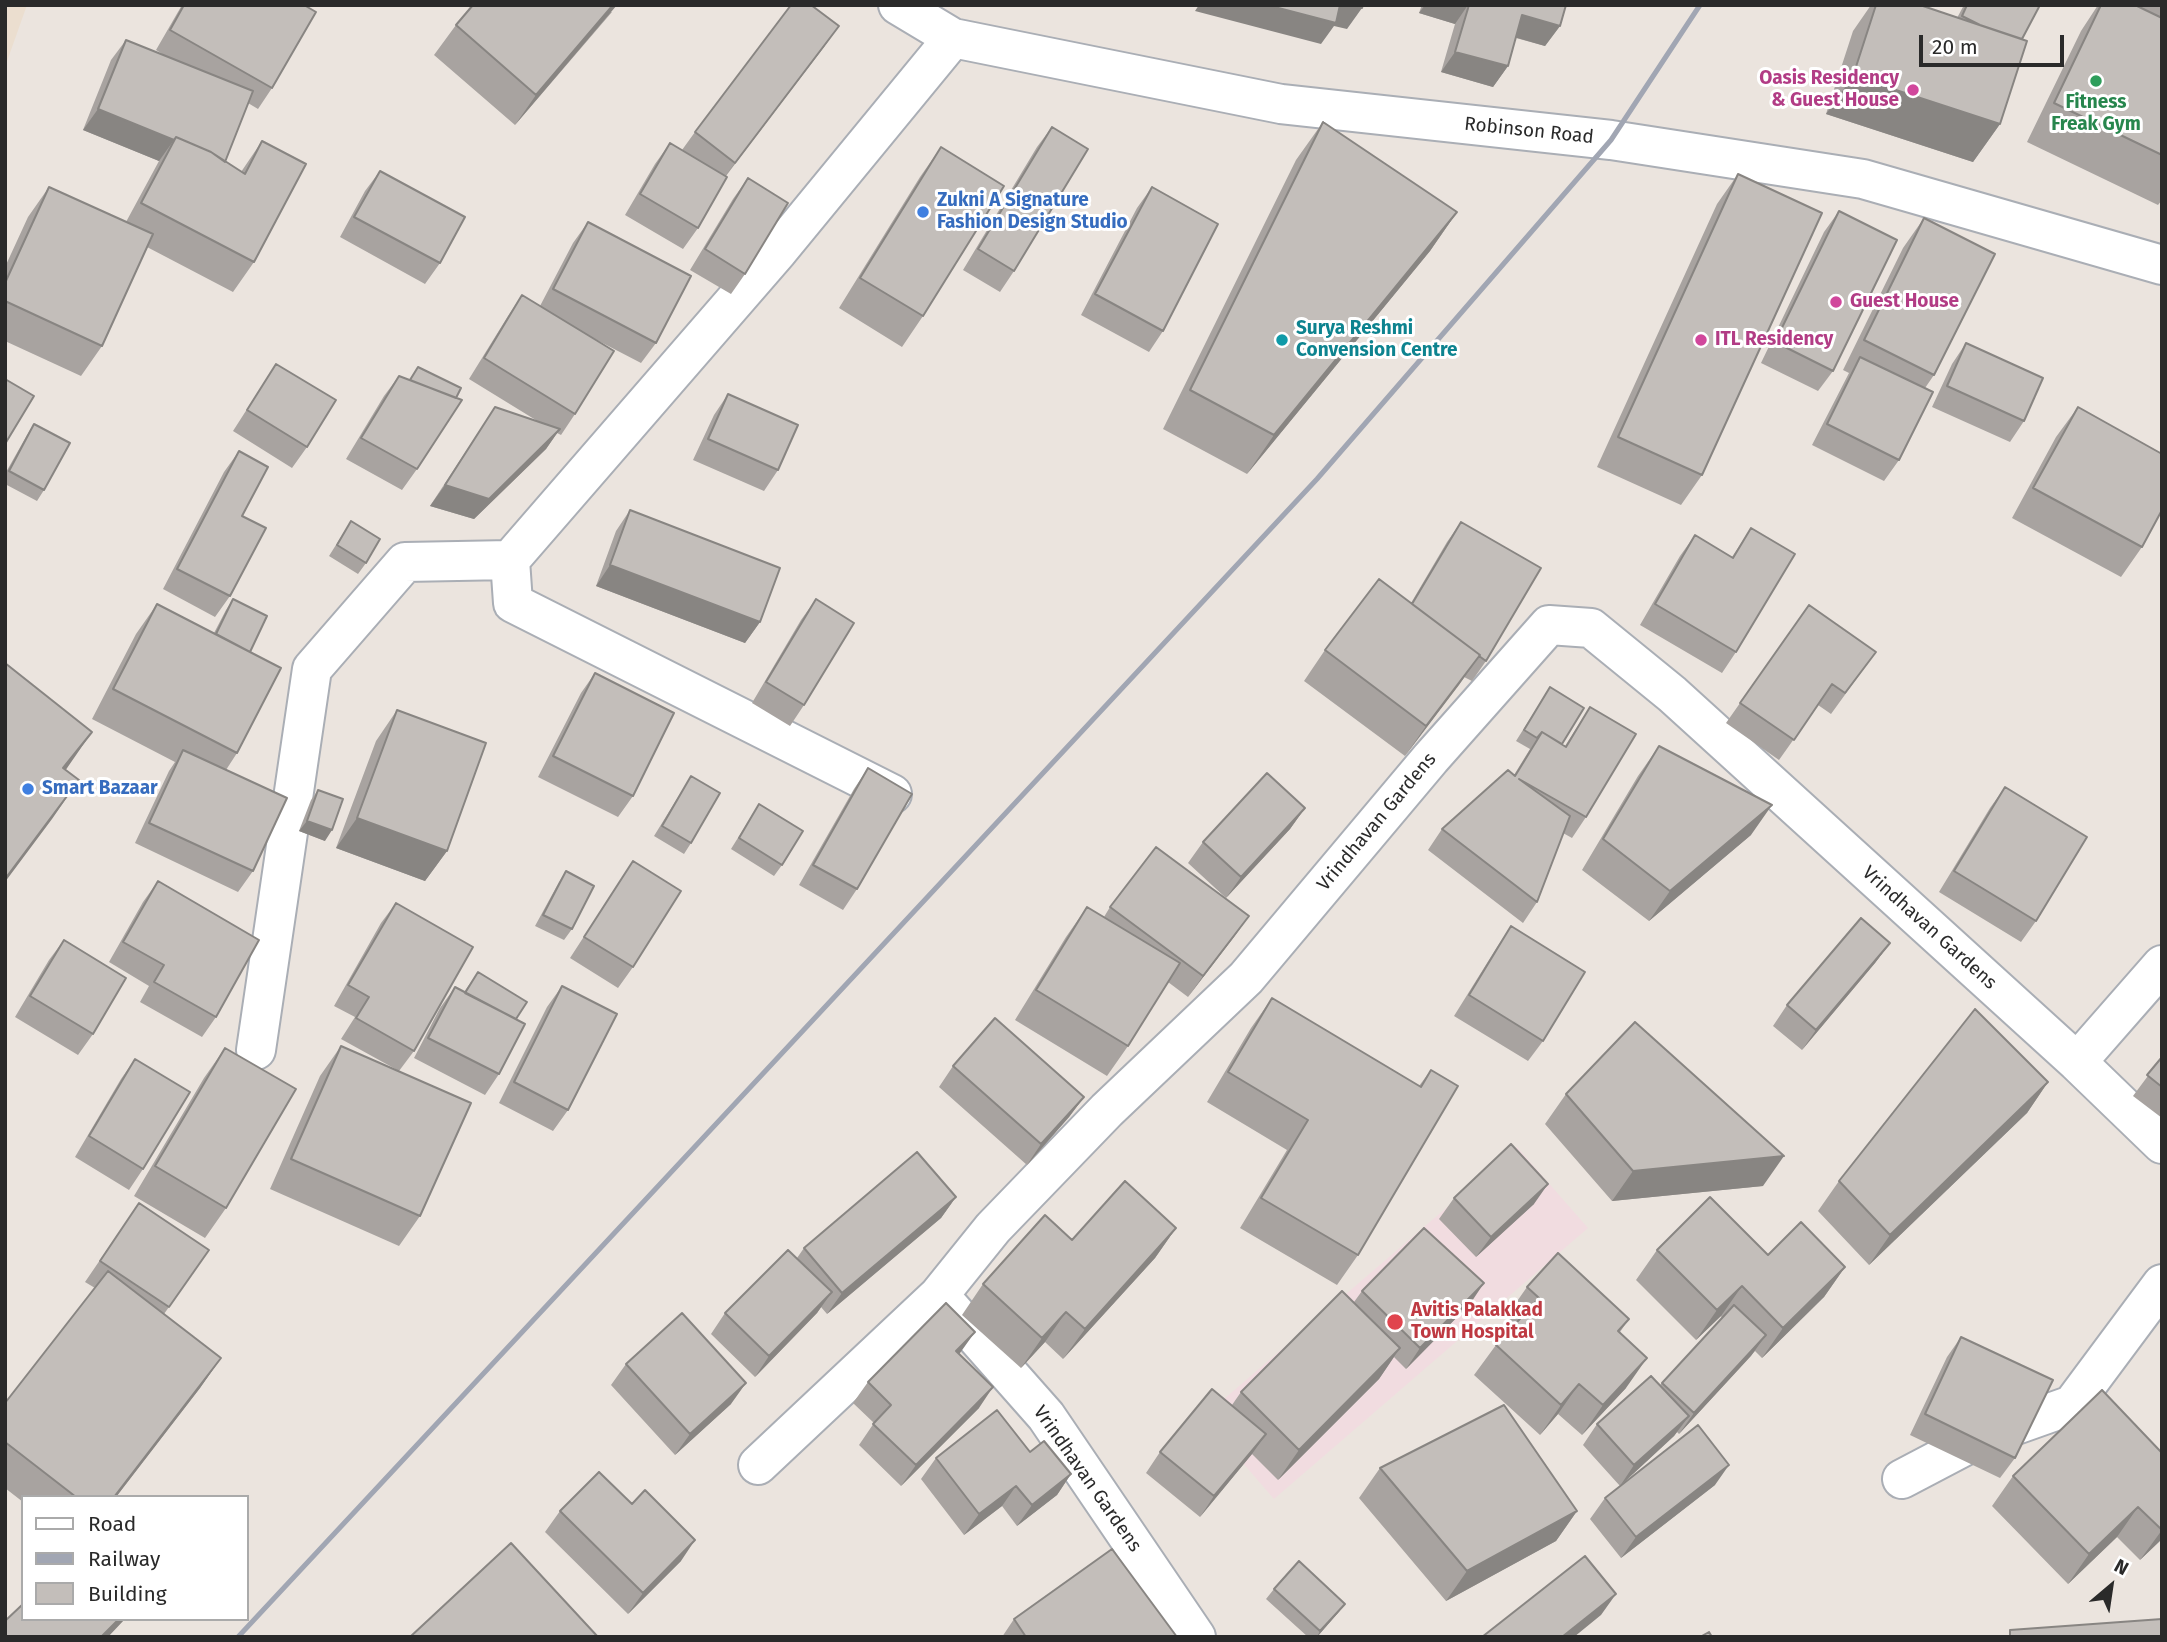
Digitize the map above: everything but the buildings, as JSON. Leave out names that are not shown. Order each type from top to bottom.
[{"type":"street","name":"Robinson Road","points":[[898,5],[953,38],[1280,104],[1611,139],[1863,179],[2162,265]]},
{"type":"street","points":[[892,794],[513,603],[510,560],[778,251],[953,38]]},
{"type":"street","points":[[256,1049],[312,669],[405,562],[510,560]]},
{"type":"street","name":"Vrindhavan Gardens","points":[[1195,1637],[1046,1416],[939,1296],[1002,1218],[1107,1110],[1246,978],[1431,758],[1549,625],[1591,628],[1672,694],[2077,1062],[2162,1144]]},
{"type":"street","points":[[2077,1062],[2162,965]]},
{"type":"street","points":[[1902,1479],[1983,1437],[2072,1405],[2162,1284]]},
{"type":"street","points":[[758,1465],[939,1296]]},
{"type":"shaded area","points":[[5,5],[27,5],[5,67]]},
{"type":"shaded area","name":"Avitis Palakkad Town Hospital","points":[[1517,1147],[1588,1228],[1274,1499],[1203,1417]]},
{"type":"railway","points":[[238,1637],[1317,479],[1611,140],[1700,5]]},
{"type":"place","name":"Fitness Freak Gym","points":[[2096,81]]},
{"type":"place","name":"Oasis Residency & Guest House","points":[[1913,90]]},
{"type":"place","name":"Zukni A Signature Fashion Design Studio","points":[[923,212]]},
{"type":"place","name":"Guest House","points":[[1836,302]]},
{"type":"place","name":"Surya Reshmi Convension Centre","points":[[1282,340]]},
{"type":"place","name":"ITL Residency","points":[[1701,340]]},
{"type":"place","name":"Smart Bazaar","points":[[28,789]]},
{"type":"place","name":"Avitis Palakkad Town Hospital","points":[[1395,1322]]}]
